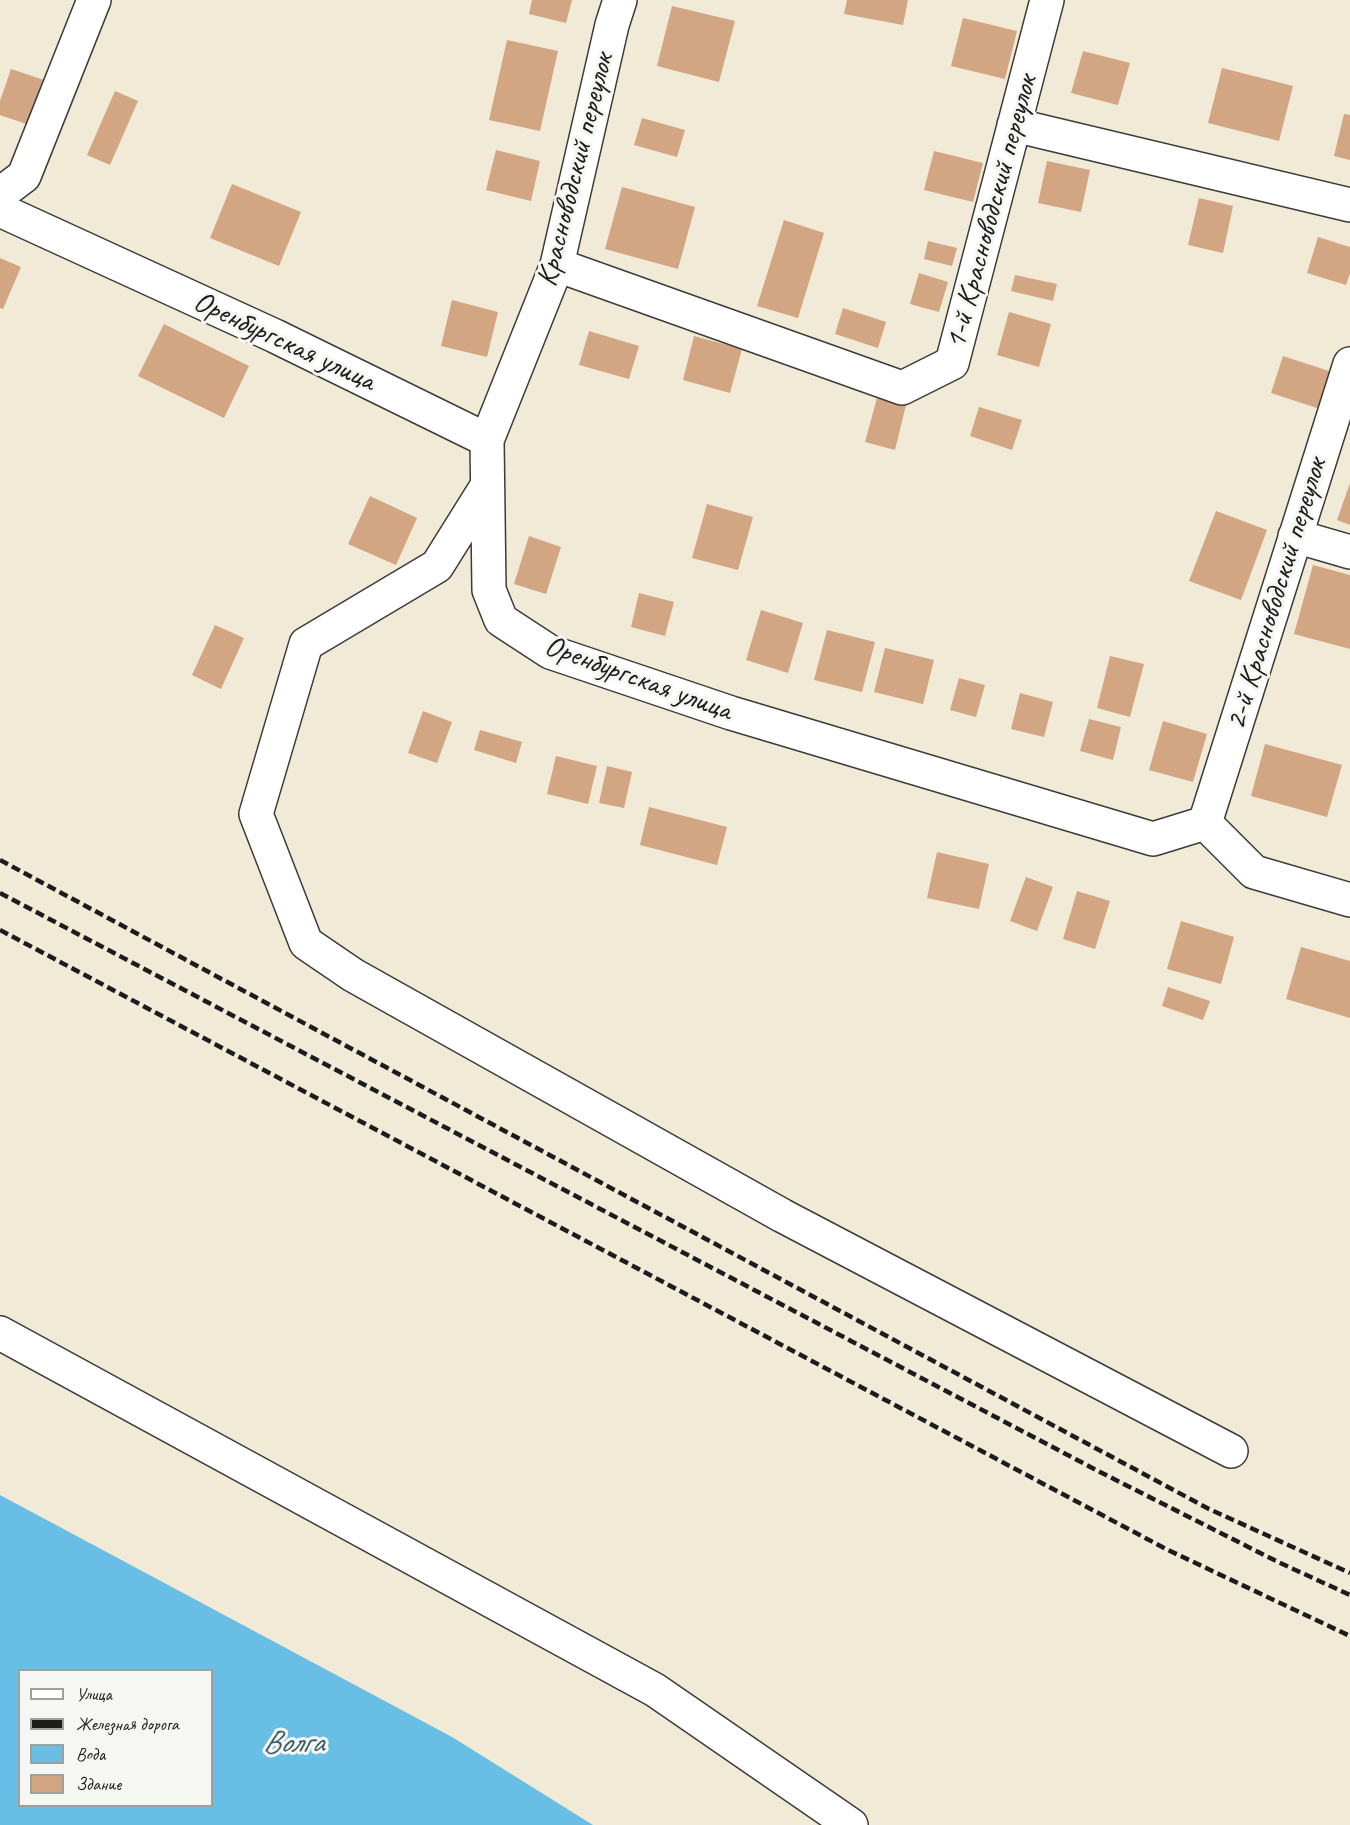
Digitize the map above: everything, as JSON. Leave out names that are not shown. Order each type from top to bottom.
[{"type":"street","points":[[0,194],[24,176],[94,0]]},
{"type":"street","name":"Красноводский переулок","points":[[487,440],[557,265],[612,25],[620,0]]},
{"type":"street","name":"1-й Красноводский переулок","points":[[557,265],[902,388],[952,363],[1047,0]]},
{"type":"street","points":[[1014,125],[1350,206]]},
{"type":"street","name":"Оренбургская улица","points":[[0,210],[264,331],[487,440],[489,590],[501,620],[550,652],[731,713],[1153,839],[1205,823]]},
{"type":"street","name":"2-й Красноводский переулок","points":[[1205,823],[1350,364]]},
{"type":"street","points":[[488,486],[437,566],[306,644],[256,814],[306,943],[353,975],[783,1216],[1231,1451]]},
{"type":"street","points":[[1295,536],[1350,552]]},
{"type":"street","points":[[1205,823],[1254,872],[1350,900]]},
{"type":"street","points":[[0,1333],[655,1690],[851,1825]]},
{"type":"water","name":"Волга","points":[[0,1495],[452,1737],[593,1825],[0,1825]]},
{"type":"building","points":[[532,0],[572,0],[566,23],[529,14]]},
{"type":"building","points":[[847,0],[908,0],[903,25],[844,14]]},
{"type":"building","points":[[672,6],[735,21],[719,82],[657,66]]},
{"type":"building","points":[[963,18],[1017,31],[1005,79],[951,66]]},
{"type":"building","points":[[507,40],[558,51],[540,131],[489,120]]},
{"type":"building","points":[[1083,51],[1130,63],[1118,105],[1071,93]]},
{"type":"building","points":[[1222,68],[1293,86],[1279,141],[1208,123]]},
{"type":"building","points":[[11,69],[47,81],[32,126],[0,115],[0,101]]},
{"type":"building","points":[[115,91],[138,101],[110,165],[87,155]]},
{"type":"building","points":[[1344,114],[1350,115],[1350,160],[1334,156]]},
{"type":"building","points":[[642,118],[685,130],[677,157],[634,145]]},
{"type":"building","points":[[496,150],[540,161],[531,201],[486,190]]},
{"type":"building","points":[[934,151],[983,163],[973,202],[924,190]]},
{"type":"building","points":[[1047,161],[1090,170],[1081,212],[1038,203]]},
{"type":"building","points":[[232,184],[301,212],[279,266],[210,238]]},
{"type":"building","points":[[622,187],[695,207],[678,269],[605,249]]},
{"type":"building","points":[[1199,198],[1233,206],[1223,253],[1188,245]]},
{"type":"building","points":[[784,220],[824,233],[798,318],[757,306]]},
{"type":"building","points":[[1318,237],[1350,247],[1350,273],[1346,285],[1307,273]]},
{"type":"building","points":[[928,241],[957,248],[952,266],[924,259]]},
{"type":"building","points":[[0,258],[21,267],[3,309],[0,308]]},
{"type":"building","points":[[919,273],[948,282],[939,312],[910,304]]},
{"type":"building","points":[[1015,275],[1057,284],[1053,301],[1011,291]]},
{"type":"building","points":[[452,300],[498,312],[487,357],[441,346]]},
{"type":"building","points":[[843,308],[886,322],[878,348],[835,334]]},
{"type":"building","points":[[1009,312],[1051,324],[1039,367],[997,355]]},
{"type":"building","points":[[164,324],[249,366],[224,418],[138,376]]},
{"type":"building","points":[[589,331],[639,346],[629,379],[579,365]]},
{"type":"building","points":[[694,336],[742,349],[730,393],[683,380]]},
{"type":"building","points":[[1283,356],[1332,372],[1320,409],[1271,393]]},
{"type":"building","points":[[877,398],[906,405],[895,450],[865,442]]},
{"type":"building","points":[[979,407],[1022,420],[1012,450],[970,436]]},
{"type":"building","points":[[1350,483],[1350,525],[1337,520]]},
{"type":"building","points":[[370,496],[417,518],[396,565],[348,544]]},
{"type":"building","points":[[707,504],[753,517],[738,570],[692,558]]},
{"type":"building","points":[[1216,511],[1267,530],[1241,600],[1189,581]]},
{"type":"building","points":[[529,536],[561,547],[546,594],[514,584]]},
{"type":"building","points":[[1313,565],[1350,575],[1350,649],[1294,634]]},
{"type":"building","points":[[639,593],[674,602],[665,636],[631,627]]},
{"type":"building","points":[[761,610],[803,623],[788,673],[746,660]]},
{"type":"building","points":[[215,625],[244,638],[221,689],[192,675]]},
{"type":"building","points":[[827,630],[875,642],[862,692],[814,680]]},
{"type":"building","points":[[885,648],[934,660],[923,704],[874,692]]},
{"type":"building","points":[[1110,656],[1144,664],[1130,717],[1097,708]]},
{"type":"building","points":[[959,678],[985,685],[976,717],[950,710]]},
{"type":"building","points":[[1020,693],[1053,702],[1044,737],[1011,729]]},
{"type":"building","points":[[423,711],[452,722],[437,763],[408,753]]},
{"type":"building","points":[[1089,719],[1121,727],[1113,760],[1080,751]]},
{"type":"building","points":[[1163,721],[1207,734],[1193,782],[1149,770]]},
{"type":"building","points":[[480,730],[522,742],[516,763],[474,750]]},
{"type":"building","points":[[1265,744],[1342,765],[1327,817],[1251,796]]},
{"type":"building","points":[[556,756],[597,766],[588,804],[547,794]]},
{"type":"building","points":[[607,766],[632,772],[624,808],[599,803]]},
{"type":"building","points":[[649,807],[727,827],[717,865],[640,845]]},
{"type":"building","points":[[937,852],[989,864],[979,909],[927,898]]},
{"type":"building","points":[[1026,877],[1053,887],[1037,931],[1010,921]]},
{"type":"building","points":[[1077,891],[1110,901],[1095,949],[1063,939]]},
{"type":"building","points":[[1181,921],[1234,937],[1221,984],[1167,969]]},
{"type":"building","points":[[1301,947],[1350,961],[1350,1018],[1286,999]]},
{"type":"building","points":[[1168,987],[1210,1001],[1203,1020],[1162,1006]]},
{"type":"railway","points":[[0,860],[1209,1509],[1350,1573]]},
{"type":"railway","points":[[0,893],[1100,1472],[1278,1562],[1350,1595]]},
{"type":"railway","points":[[0,930],[1168,1550],[1350,1636]]}]
